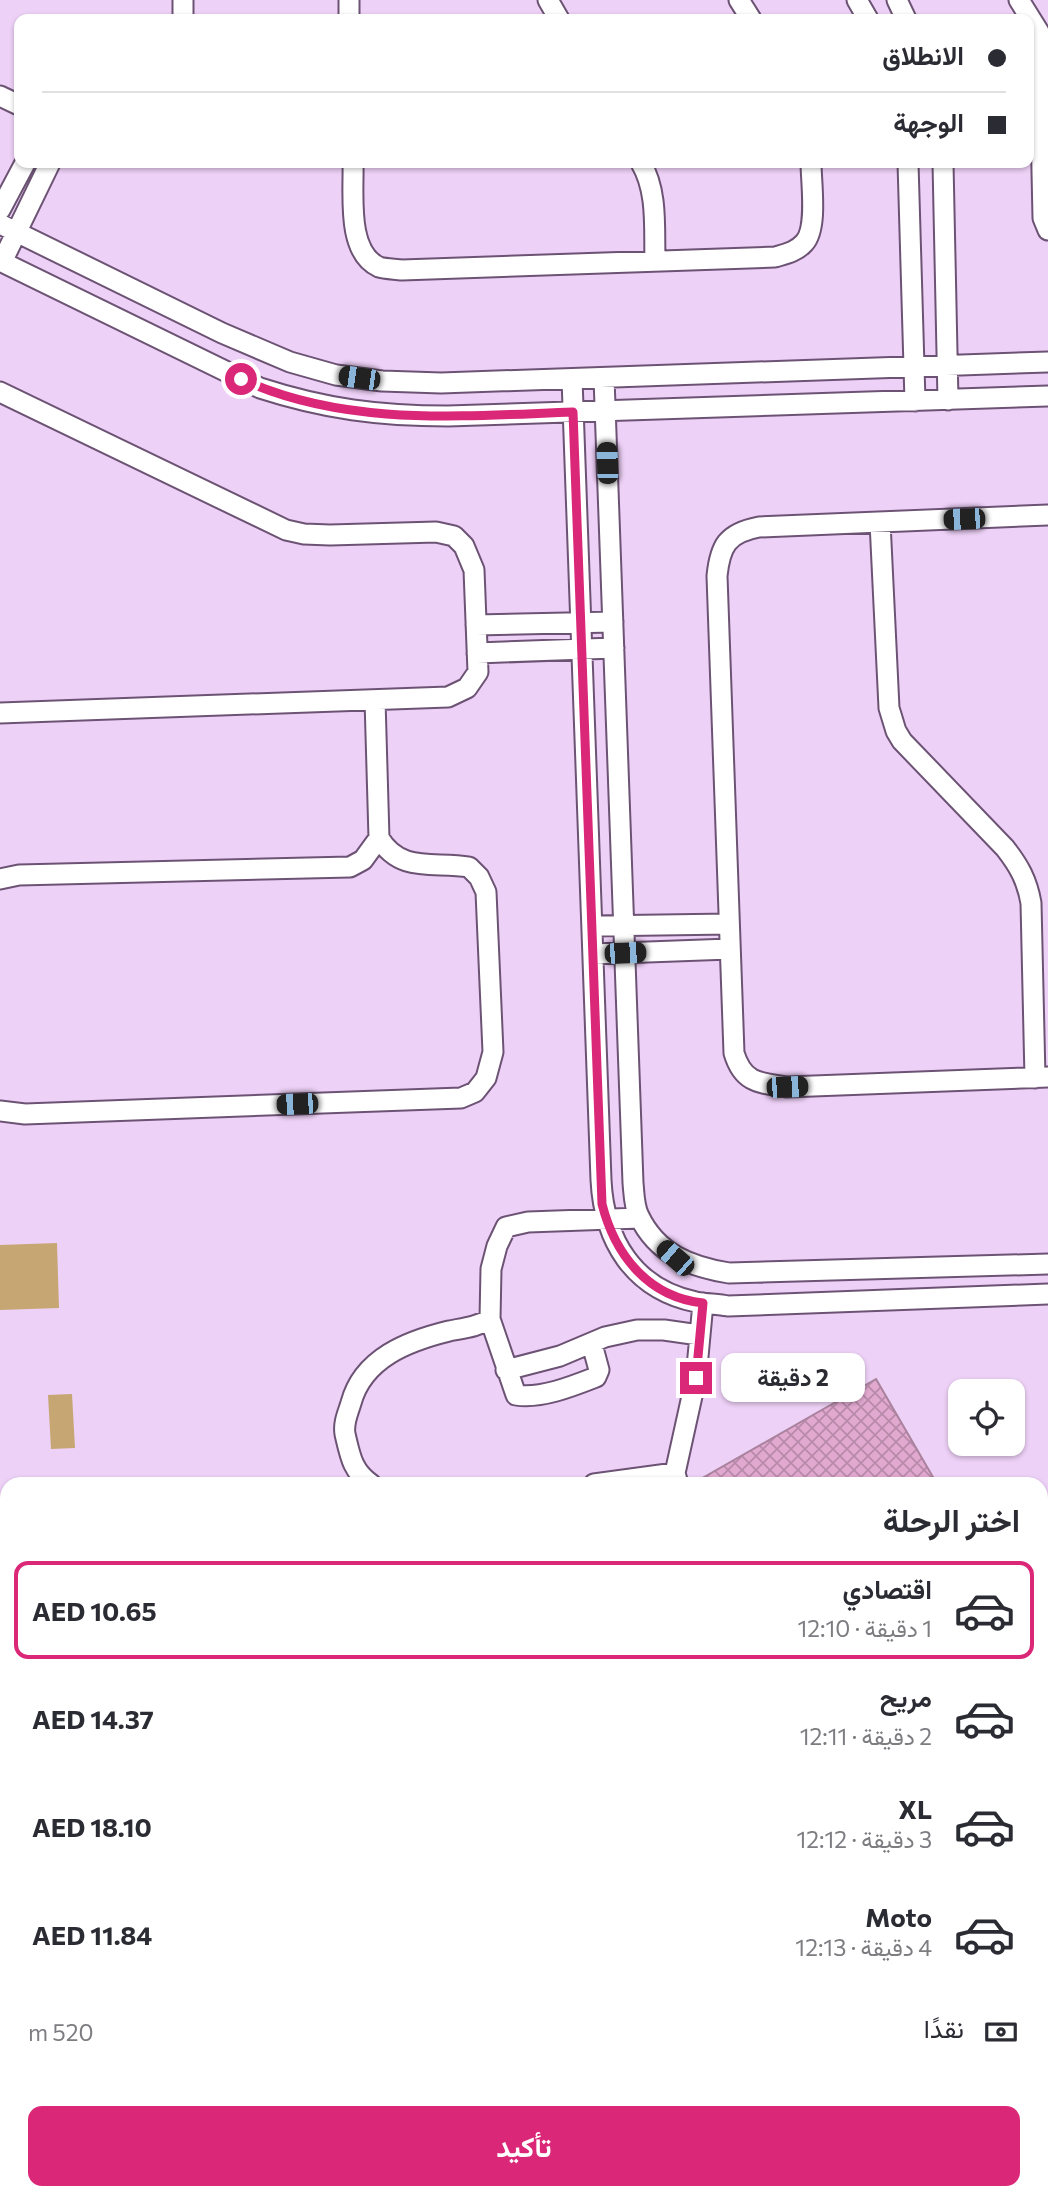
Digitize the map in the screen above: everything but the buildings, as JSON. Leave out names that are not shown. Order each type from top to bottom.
[{"type":"street","points":[[1019,0],[1031,14]]},
{"type":"street","points":[[1043,29],[1043,218],[1048,230]]},
{"type":"street","points":[[0,210],[22,168]]},
{"type":"street","points":[[47,168],[8,228],[1,262],[248,382],[305,402],[361,413],[404,416],[1048,396]]},
{"type":"street","points":[[353,168],[355,235],[359,249],[380,267],[401,270],[775,257],[792,252],[806,242],[813,217],[811,168]]},
{"type":"street","points":[[644,168],[650,178],[652,193],[655,261]]},
{"type":"street","points":[[908,168],[915,401]]},
{"type":"street","points":[[943,168],[948,400]]},
{"type":"street","points":[[8,228],[222,333],[290,362],[336,375],[382,381],[440,383],[1048,362]]},
{"type":"street","points":[[604,378],[633,1183],[640,1218],[653,1239],[675,1258],[700,1268],[729,1273],[1048,1265]]},
{"type":"street","points":[[572,379],[601,1180],[606,1217],[621,1252],[640,1275],[664,1291],[703,1303],[729,1306],[1048,1294]]},
{"type":"street","points":[[0,392],[286,530],[330,535],[436,532],[454,536],[464,546],[474,570],[478,672],[474,680],[458,694],[448,697],[0,713]]},
{"type":"street","points":[[880,522],[888,708],[902,741],[1005,848],[1020,867],[1028,885],[1042,1078],[787,1087],[749,1079],[738,1066],[734,1053],[716,576],[724,545],[734,535],[745,530],[880,522],[1048,515]]},
{"type":"street","points":[[476,625],[613,622]]},
{"type":"street","points":[[477,653],[614,648]]},
{"type":"street","points":[[0,1111],[25,1114],[461,1098],[475,1091],[486,1078],[493,1052],[486,892],[479,877],[469,867],[415,864],[401,860],[386,849],[379,838],[375,699]]},
{"type":"street","points":[[0,879],[19,875],[351,867],[363,860],[379,838]]},
{"type":"street","points":[[592,926],[729,924]]},
{"type":"street","points":[[593,954],[730,949]]},
{"type":"street","points":[[592,1343],[599,1370],[596,1377],[577,1385],[526,1397],[516,1395],[490,1320],[491,1269],[497,1246],[506,1227],[528,1222],[561,1222],[606,1217],[640,1218]]},
{"type":"street","points":[[996,1296],[1000,1266]]},
{"type":"street","points":[[676,1477],[696,1378],[703,1303]]},
{"type":"street","points":[[360,1477],[351,1464],[344,1427],[353,1394],[366,1372],[392,1351],[428,1336],[478,1326],[490,1320]]},
{"type":"street","points":[[506,1370],[560,1356],[605,1337],[637,1330],[664,1330],[699,1335]]},
{"type":"shaded area","points":[[57,1243],[59,1308],[0,1310],[0,1245]]},
{"type":"shaded area","points":[[72,1394],[75,1448],[51,1449],[48,1395]]},
{"type":"route","points":[[241,379],[305,402],[361,413],[426,416],[573,412],[602,1204],[608,1228],[621,1252],[640,1275],[664,1291],[703,1303],[696,1378]]}]
